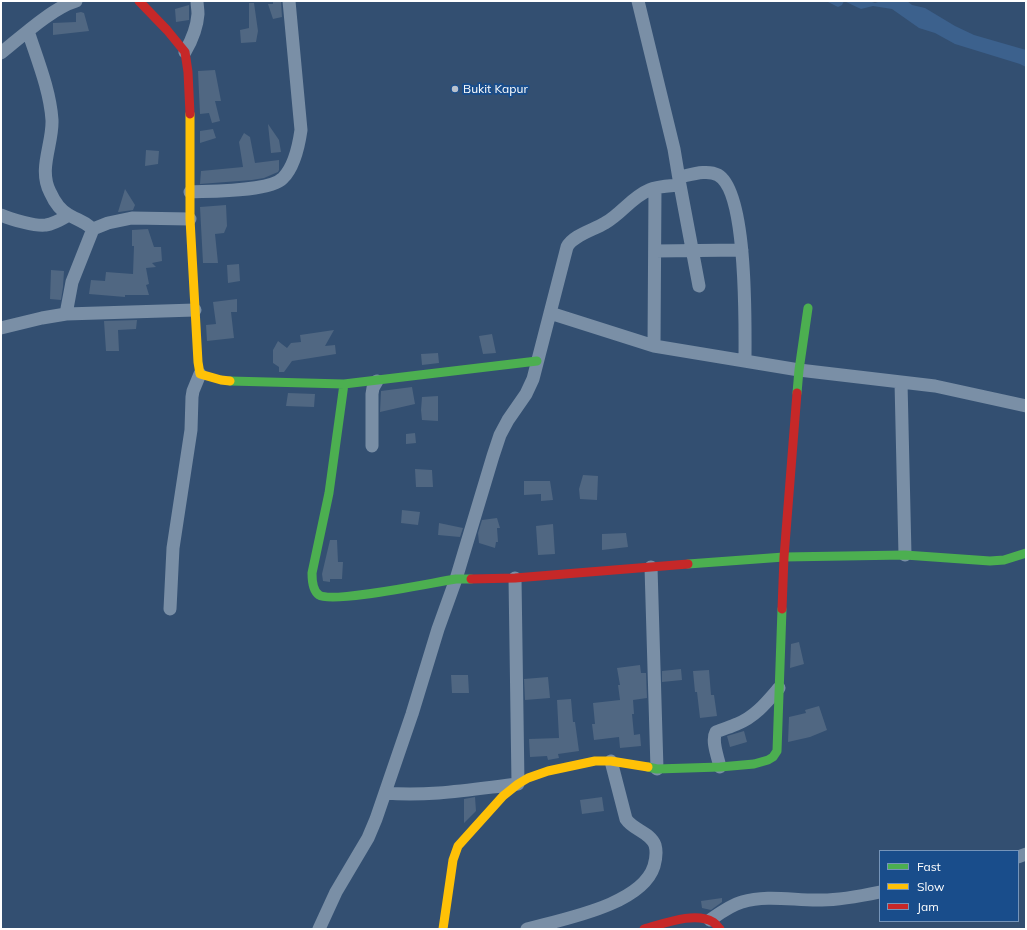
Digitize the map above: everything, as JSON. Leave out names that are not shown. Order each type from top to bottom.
[{"type":"street","points":[[1,54],[28,31],[58,9],[76,1]]},
{"type":"street","points":[[139,1],[167,30],[185,52],[190,105],[190,219],[198,362],[200,374],[192,397],[191,430],[173,548],[170,608]]},
{"type":"street","points":[[185,52],[191,41],[197,23],[197,1]]},
{"type":"street","points":[[190,192],[268,186],[283,179],[288,170],[299,143],[301,130],[289,1]]},
{"type":"street","points":[[638,1],[674,148],[698,286]]},
{"type":"street","points":[[28,31],[46,87],[52,120],[45,169],[46,184],[54,200],[69,215],[83,221],[93,229]]},
{"type":"street","points":[[319,929],[336,892],[368,838],[456,579],[500,435],[530,386],[569,243],[610,220],[643,193],[679,181],[714,173],[720,177],[724,182],[733,203],[742,250],[745,289],[745,361]]},
{"type":"street","points":[[654,346],[655,188]]},
{"type":"street","points":[[1,215],[39,226],[51,224],[69,215]]},
{"type":"street","points":[[66,314],[72,282],[93,229],[108,223],[132,218],[190,219]]},
{"type":"street","points":[[655,251],[742,250]]},
{"type":"street","points":[[443,929],[453,860],[458,846],[503,796],[528,778],[555,769],[595,761],[611,761],[657,769],[720,767],[754,764],[768,760],[774,755],[777,749],[784,557],[799,370],[808,308]]},
{"type":"street","points":[[1,328],[66,314],[195,310]]},
{"type":"street","points":[[550,313],[654,346],[799,370],[934,386],[1026,406]]},
{"type":"street","points":[[200,374],[205,377],[241,382],[344,384],[537,361]]},
{"type":"street","points":[[372,446],[372,394],[373,388],[377,381]]},
{"type":"street","points":[[901,382],[905,555]]},
{"type":"street","points":[[344,384],[329,494],[312,572],[312,581],[316,592],[320,596],[326,598],[348,597],[456,579],[515,578],[784,557],[905,555],[990,561],[1004,560],[1026,553]]},
{"type":"street","points":[[651,567],[657,769]]},
{"type":"street","points":[[515,578],[518,784]]},
{"type":"street","points":[[720,767],[714,735],[716,732],[738,724],[754,714],[780,688]]},
{"type":"street","points":[[527,929],[595,909],[622,899],[637,890],[652,873],[656,858],[654,843],[645,834],[632,826],[626,819],[611,761]]},
{"type":"street","points":[[384,793],[405,795],[453,792],[518,784]]},
{"type":"street","points":[[710,920],[729,908],[750,900],[771,898],[822,900],[855,897],[879,892]]},
{"type":"street","points":[[644,929],[687,919],[700,918],[710,920],[717,924],[720,929]]},
{"type":"water","points":[[826,1],[844,1],[842,5],[838,7]]},
{"type":"water","points":[[844,1],[869,1],[875,3],[881,1],[907,1],[912,5],[925,8],[955,26],[974,35],[1026,50],[1026,67],[955,44],[935,33],[919,28],[892,9],[873,6],[861,9]]},
{"type":"building","points":[[273,1],[281,1],[282,17],[273,19],[268,4],[273,4]]},
{"type":"building","points":[[249,3],[254,3],[258,31],[256,42],[241,43],[240,30],[249,28]]},
{"type":"building","points":[[189,5],[189,20],[176,22],[175,9]]},
{"type":"building","points":[[76,13],[84,13],[89,31],[53,35],[53,23],[76,22]]},
{"type":"building","points":[[215,70],[221,101],[215,101],[220,121],[212,123],[209,113],[200,114],[198,71]]},
{"type":"building","points":[[268,124],[279,140],[281,152],[271,153]]},
{"type":"building","points":[[213,129],[216,138],[200,143],[200,131]]},
{"type":"building","points":[[244,133],[250,137],[255,163],[279,160],[278,172],[264,178],[252,180],[200,184],[201,171],[243,167],[239,142]]},
{"type":"building","points":[[146,150],[159,151],[158,164],[145,166]]},
{"type":"building","points":[[125,189],[135,205],[133,210],[118,212]]},
{"type":"building","points":[[226,205],[227,226],[224,233],[215,234],[218,263],[203,263],[200,207]]},
{"type":"building","points":[[148,229],[154,247],[161,247],[162,261],[152,263],[156,267],[146,268],[149,284],[146,285],[149,295],[125,295],[125,297],[89,294],[91,280],[105,281],[106,272],[133,274],[134,246],[132,246],[132,230]]},
{"type":"building","points":[[239,264],[240,281],[228,283],[227,265]]},
{"type":"building","points":[[51,270],[64,271],[61,300],[50,299]]},
{"type":"building","points":[[237,299],[237,312],[231,312],[234,338],[207,341],[206,325],[216,324],[213,302]]},
{"type":"building","points":[[137,320],[136,329],[118,330],[119,351],[106,351],[104,321]]},
{"type":"building","points":[[334,330],[325,346],[335,345],[336,354],[292,361],[284,372],[279,372],[279,367],[273,363],[273,350],[278,341],[287,348],[291,343],[301,342],[300,335]]},
{"type":"building","points":[[492,334],[496,353],[483,354],[479,336]]},
{"type":"building","points":[[438,353],[439,363],[422,365],[421,354]]},
{"type":"building","points":[[412,387],[415,404],[380,412],[381,391]]},
{"type":"building","points":[[288,393],[315,394],[314,407],[286,406]]},
{"type":"building","points":[[438,396],[438,421],[422,420],[422,397]]},
{"type":"building","points":[[415,433],[416,443],[406,444],[406,434]]},
{"type":"building","points":[[415,469],[432,470],[433,487],[416,487]]},
{"type":"building","points":[[583,475],[598,476],[597,500],[580,499],[579,489]]},
{"type":"building","points":[[524,481],[550,481],[553,500],[541,501],[541,494],[524,495]]},
{"type":"building","points":[[402,510],[420,512],[418,525],[401,523]]},
{"type":"building","points":[[497,518],[500,528],[497,528],[498,542],[496,542],[495,548],[479,543],[478,533],[482,520]]},
{"type":"building","points":[[439,523],[463,528],[460,537],[438,535]]},
{"type":"building","points":[[553,524],[555,554],[538,555],[536,526]]},
{"type":"building","points":[[626,533],[628,547],[602,550],[602,534]]},
{"type":"building","points":[[330,540],[337,540],[338,562],[343,562],[342,579],[330,579],[330,582],[323,581],[322,574]]},
{"type":"building","points":[[799,642],[804,664],[790,668],[791,644]]},
{"type":"building","points":[[640,665],[641,673],[646,673],[647,698],[633,700],[634,714],[632,714],[634,735],[640,734],[641,746],[620,748],[619,737],[594,740],[592,724],[595,724],[593,703],[620,700],[618,685],[620,685],[617,668]]},
{"type":"building","points":[[681,669],[682,680],[662,682],[662,671]]},
{"type":"building","points":[[709,670],[711,695],[714,695],[717,716],[700,718],[693,671]]},
{"type":"building","points":[[451,675],[468,675],[469,693],[452,693]]},
{"type":"building","points":[[548,677],[550,698],[525,700],[524,679]]},
{"type":"building","points":[[571,699],[573,722],[575,722],[579,751],[558,754],[559,758],[548,760],[547,756],[530,757],[529,739],[559,738],[557,700]]},
{"type":"building","points":[[819,706],[827,730],[810,737],[788,742],[789,717],[806,713],[805,710]]},
{"type":"building","points":[[744,731],[747,742],[730,747],[727,736]]},
{"type":"building","points":[[475,797],[476,811],[464,823],[464,799]]},
{"type":"building","points":[[602,797],[604,811],[582,814],[580,800]]},
{"type":"building","points":[[722,898],[722,902],[711,910],[702,908],[701,901]]},
{"type":"traffic: fast","points":[[797,393],[808,308]]},
{"type":"traffic: fast","points":[[230,381],[344,384],[537,361]]},
{"type":"traffic: fast","points":[[344,384],[329,493],[312,573],[315,591],[319,595],[328,597],[343,597],[384,592],[456,579],[471,579]]},
{"type":"traffic: fast","points":[[688,564],[784,557],[905,555],[990,561],[1004,560],[1026,553]]},
{"type":"traffic: fast","points":[[648,767],[657,769],[720,767],[754,764],[773,757],[777,751],[782,609]]},
{"type":"traffic: slow","points":[[190,114],[190,219],[198,362],[200,374],[230,381]]},
{"type":"traffic: slow","points":[[443,929],[453,860],[458,846],[503,796],[518,784],[528,778],[548,771],[595,761],[611,761],[648,767]]},
{"type":"traffic: jam","points":[[139,1],[167,30],[185,52],[188,72],[190,114]]},
{"type":"traffic: jam","points":[[782,609],[784,557],[797,393]]},
{"type":"traffic: jam","points":[[471,579],[515,578],[688,564]]},
{"type":"traffic: jam","points":[[644,929],[688,918],[706,919],[713,922],[720,929]]},
{"type":"place","name":"Bukit Kapur","points":[[455,89]]}]
